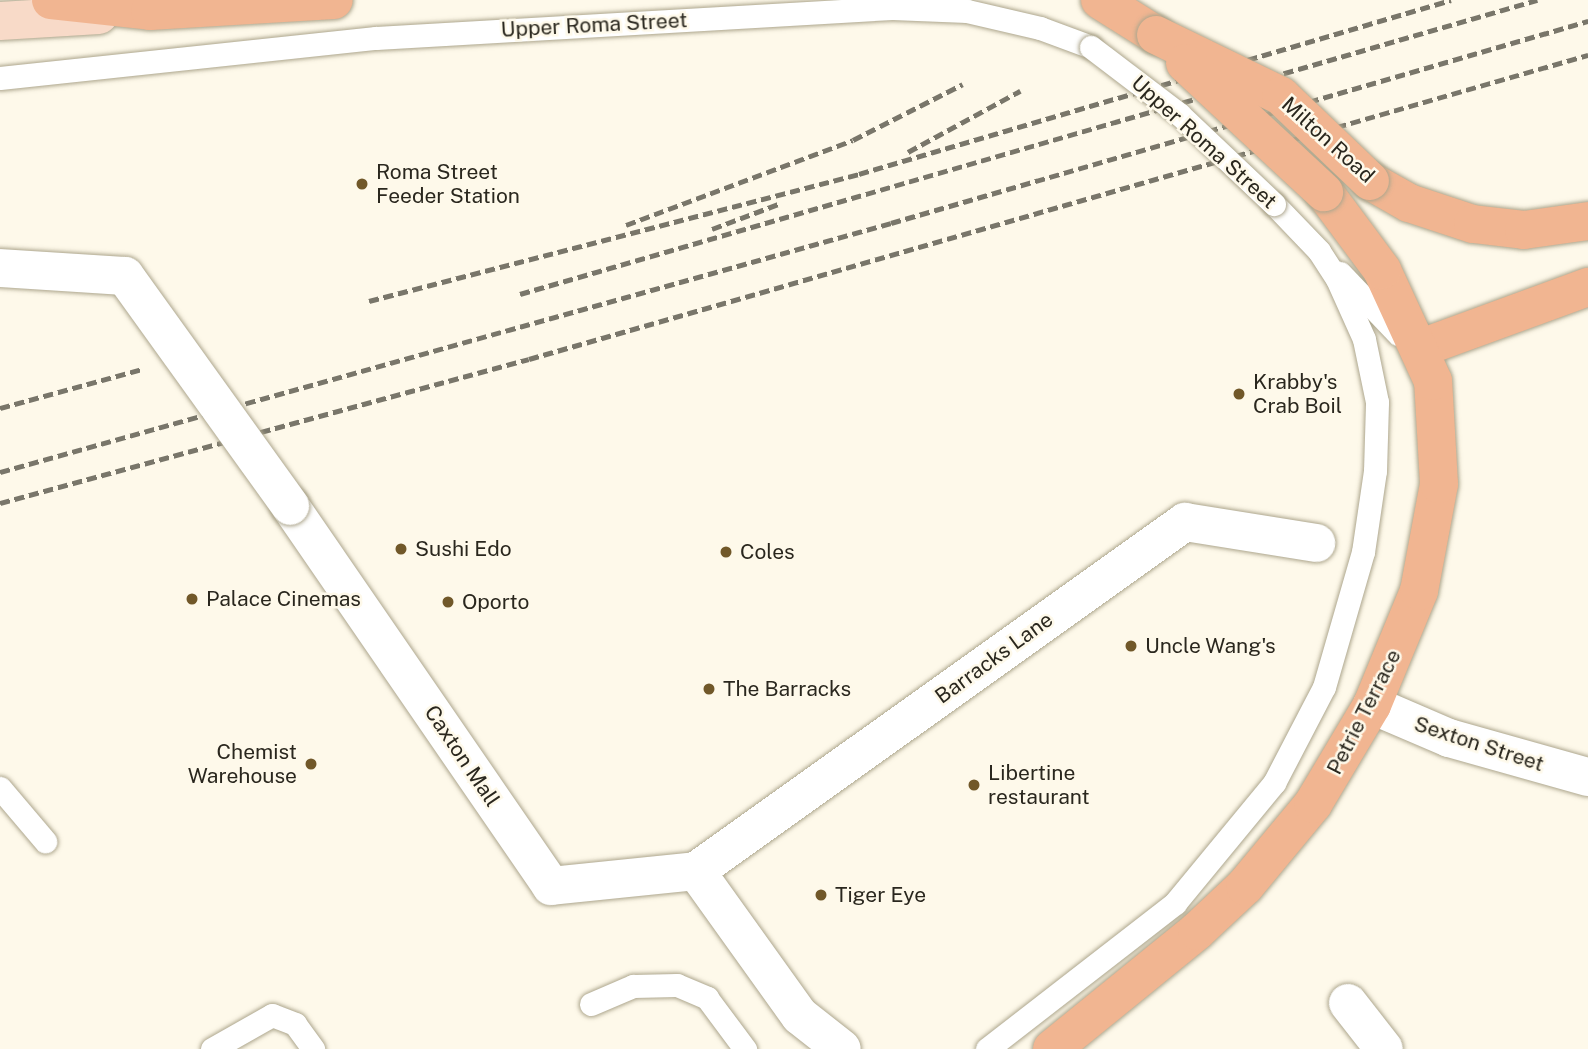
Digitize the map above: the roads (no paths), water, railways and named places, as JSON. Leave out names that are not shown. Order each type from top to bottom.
[{"type":"main road","points":[[51,0],[89,8],[172,11]]},
{"type":"main road","points":[[0,21],[334,0]]},
{"type":"main road","name":"Upper Roma Street","points":[[1100,0],[1156,35],[1324,192],[1368,247],[1421,348]]},
{"type":"main road","name":"Milton Road","points":[[1156,35],[1281,96],[1370,181],[1409,203],[1473,224],[1524,230],[1588,221]]},
{"type":"main road","points":[[1421,348],[1588,287]]},
{"type":"main road","name":"Petrie Terrace","points":[[1052,1049],[1151,973],[1245,886],[1336,772],[1372,705],[1419,591],[1439,484],[1437,413],[1421,348]]},
{"type":"street","name":"Caxton Mall","points":[[0,268],[125,276],[290,506],[551,886],[696,871]]},
{"type":"street","name":"Barracks Lane","points":[[696,871],[1185,522],[1316,543]]},
{"type":"street","name":"Sexton Street","points":[[1372,705],[1449,738],[1588,777]]},
{"type":"street","points":[[696,871],[800,1016],[842,1049]]},
{"type":"street","points":[[1348,1003],[1384,1049]]},
{"type":"lane","name":"Upper Roma Street","points":[[0,78],[376,38],[892,8],[967,11],[1040,28],[1091,47],[1179,114],[1274,204],[1319,251],[1352,309],[1370,362],[1377,438],[1363,552],[1324,687],[1298,742],[1238,832],[1175,903],[987,1049]]},
{"type":"lane","points":[[1319,251],[1405,342],[1421,348]]},
{"type":"lane","points":[[0,788],[46,841]]},
{"type":"lane","points":[[592,1004],[633,986],[677,985],[707,998],[745,1049]]},
{"type":"lane","points":[[212,1049],[272,1015],[295,1024],[313,1049]]},
{"type":"railway","points":[[369,301],[859,174],[1451,0]]},
{"type":"railway","points":[[520,294],[1537,0]]},
{"type":"railway","points":[[0,472],[891,223],[1588,21]]},
{"type":"railway","points":[[0,503],[529,359],[1588,55]]},
{"type":"railway","points":[[626,225],[853,140],[963,84]]},
{"type":"railway","points":[[908,152],[1020,91]]},
{"type":"railway","points":[[712,229],[781,203]]},
{"type":"railway","points":[[0,408],[143,369]]},
{"type":"place","name":"Roma Street Feeder Station","points":[[362,184]]},
{"type":"place","name":"Krabby's Crab Boil","points":[[1239,394]]},
{"type":"place","name":"Sushi Edo","points":[[401,549]]},
{"type":"place","name":"Coles","points":[[726,552]]},
{"type":"place","name":"Palace Cinemas","points":[[192,599]]},
{"type":"place","name":"Oporto","points":[[448,602]]},
{"type":"place","name":"Uncle Wang's","points":[[1131,646]]},
{"type":"place","name":"The Barracks","points":[[709,689]]},
{"type":"place","name":"Chemist Warehouse","points":[[311,764]]},
{"type":"place","name":"Libertine restaurant","points":[[974,785]]},
{"type":"place","name":"Tiger Eye","points":[[821,895]]}]
